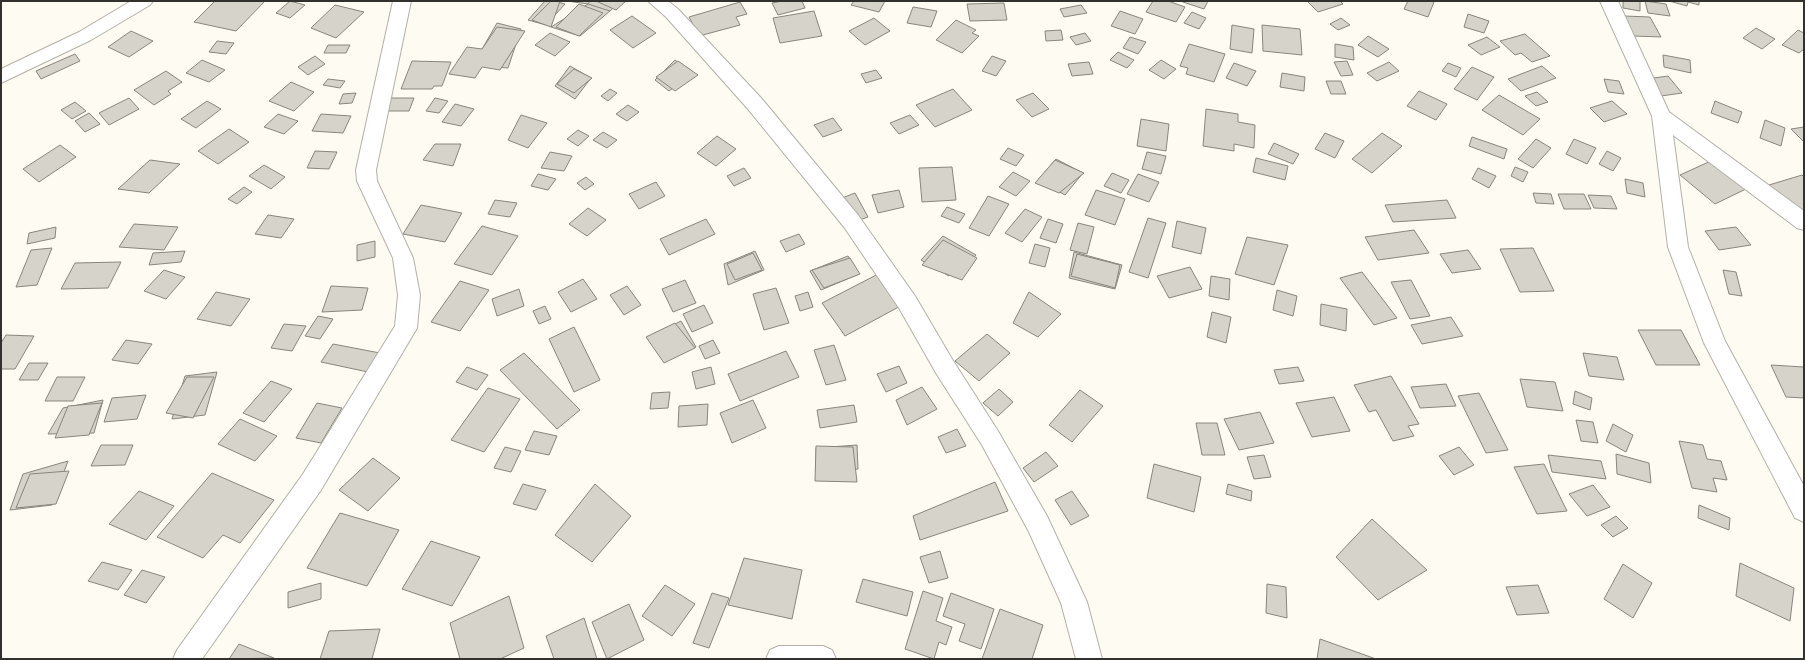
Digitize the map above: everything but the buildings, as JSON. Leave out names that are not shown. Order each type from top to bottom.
[{"type":"street","points":[[1,77],[85,36],[144,1]]},
{"type":"street","points":[[186,659],[312,482],[406,328],[409,296],[403,258],[367,181],[366,170],[402,1]]},
{"type":"street","points":[[657,1],[672,13],[704,47],[760,111],[851,221],[907,302],[944,366],[990,438],[1038,524],[1074,602],[1089,659]]},
{"type":"street","points":[[1609,1],[1661,116],[1678,247],[1715,343],[1804,510]]},
{"type":"street","points":[[1661,116],[1804,222]]},
{"type":"street","points":[[779,659],[823,659]]}]
